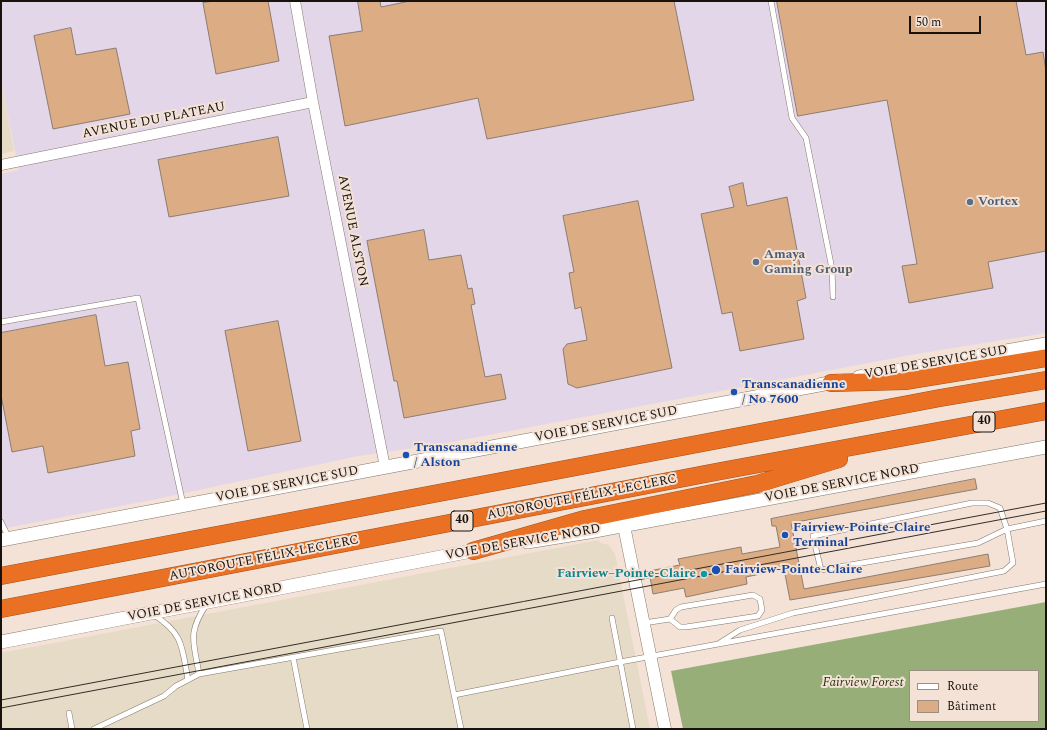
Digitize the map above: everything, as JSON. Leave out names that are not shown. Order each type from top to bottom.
[{"type":"highway","points":[[831,383],[905,381],[1046,358]]},
{"type":"highway","points":[[1,576],[940,398],[1046,380]]},
{"type":"highway","name":"AUTOROUTE FÉLIX-LECLERC","points":[[1,609],[923,433],[1046,412]]},
{"type":"highway","points":[[473,551],[585,519],[757,484],[923,433]]},
{"type":"main road","name":"VOIE DE SERVICE SUD","points":[[5,539],[976,355],[1046,344]]},
{"type":"main road","name":"VOIE DE SERVICE NORD","points":[[1,642],[473,551],[624,526],[1046,447]]},
{"type":"street","name":"AVENUE ALSTON","points":[[295,1],[313,102],[386,467]]},
{"type":"street","name":"AVENUE DU PLATEAU","points":[[1,165],[313,102]]},
{"type":"street","points":[[624,526],[665,729]]},
{"type":"lane","points":[[771,1],[792,118],[806,138],[832,269],[833,297]]},
{"type":"lane","points":[[1,322],[138,298],[183,505]]},
{"type":"lane","points":[[718,644],[740,630],[793,613],[1004,571],[1013,563],[1007,529],[1000,508],[988,503],[972,503],[813,536],[821,570],[978,543],[1007,529],[1046,521]]},
{"type":"lane","points":[[1,522],[5,539]]},
{"type":"lane","points":[[454,695],[620,662],[1046,584]]},
{"type":"lane","points":[[644,623],[670,618],[676,610],[681,607],[754,595],[760,599],[762,610],[758,616],[686,627],[680,627],[670,618]]},
{"type":"lane","points":[[200,674],[193,632],[197,618],[207,602]]},
{"type":"lane","points":[[152,613],[168,623],[177,636],[188,680]]},
{"type":"lane","points":[[612,618],[633,729]]},
{"type":"lane","points":[[94,729],[164,696],[176,686],[200,674],[441,631],[461,729]]},
{"type":"lane","points":[[293,657],[307,729]]},
{"type":"lane","points":[[69,713],[72,729]]},
{"type":"shaded area","points":[[1,1],[1046,1],[1046,333],[916,354],[436,445],[358,456],[152,500],[1,529],[1,174],[19,170],[1,82]]},
{"type":"shaded area","points":[[1,82],[14,151],[1,154]]},
{"type":"shaded area","points":[[599,540],[600,543],[609,545],[615,554],[650,729],[1,729],[1,653]]},
{"type":"green space","name":"Fairview Forest","points":[[1046,602],[1046,729],[683,729],[671,671]]},
{"type":"building","points":[[214,1],[268,1],[279,61],[216,74],[203,3]]},
{"type":"building","points":[[358,1],[380,1],[381,7],[410,1],[674,1],[694,100],[487,139],[478,98],[345,126],[329,36],[362,31]]},
{"type":"building","points":[[777,1],[1016,1],[1026,55],[1043,52],[1046,71],[1046,251],[988,262],[993,288],[909,303],[902,266],[917,264],[887,100],[798,116]]},
{"type":"building","points":[[71,28],[76,55],[116,48],[130,114],[53,129],[34,36]]},
{"type":"building","points":[[278,137],[289,196],[169,217],[158,160]]},
{"type":"building","points":[[743,183],[747,206],[787,197],[806,298],[797,301],[804,339],[740,351],[732,312],[722,314],[701,214],[734,207],[729,187]]},
{"type":"building","points":[[638,201],[672,368],[577,388],[568,384],[563,349],[567,344],[587,340],[581,307],[575,309],[569,273],[574,272],[563,216]]},
{"type":"building","points":[[424,230],[429,260],[461,255],[468,289],[472,288],[475,304],[471,305],[485,377],[501,374],[506,399],[404,418],[397,381],[394,381],[367,241]]},
{"type":"building","points":[[96,315],[105,366],[128,362],[140,429],[131,431],[135,456],[48,473],[43,446],[12,452],[1,395],[1,333]]},
{"type":"building","points":[[278,321],[301,441],[248,451],[225,331]]},
{"type":"building","points":[[975,479],[977,489],[791,523],[804,589],[988,554],[990,566],[790,600],[784,569],[746,577],[747,584],[686,597],[684,588],[653,594],[649,571],[680,565],[678,559],[741,547],[742,554],[780,547],[776,526],[772,526],[771,519]]},
{"type":"tram line","points":[[1,700],[1046,503]]},
{"type":"tram line","points":[[1,708],[1046,511]]},
{"type":"place","name":"Vortex","points":[[970,202]]},
{"type":"place","name":"Amaya Gaming Group","points":[[756,262]]},
{"type":"place","name":"Transcanadienne / No 7600","points":[[734,392]]},
{"type":"place","name":"Transcanadienne / Alston","points":[[406,455]]},
{"type":"place","name":"Fairview-Pointe-Claire Terminal","points":[[785,535]]},
{"type":"place","name":"Fairview-Pointe-Claire","points":[[716,570]]},
{"type":"place","name":"Fairview–Pointe-Claire","points":[[704,574]]}]
